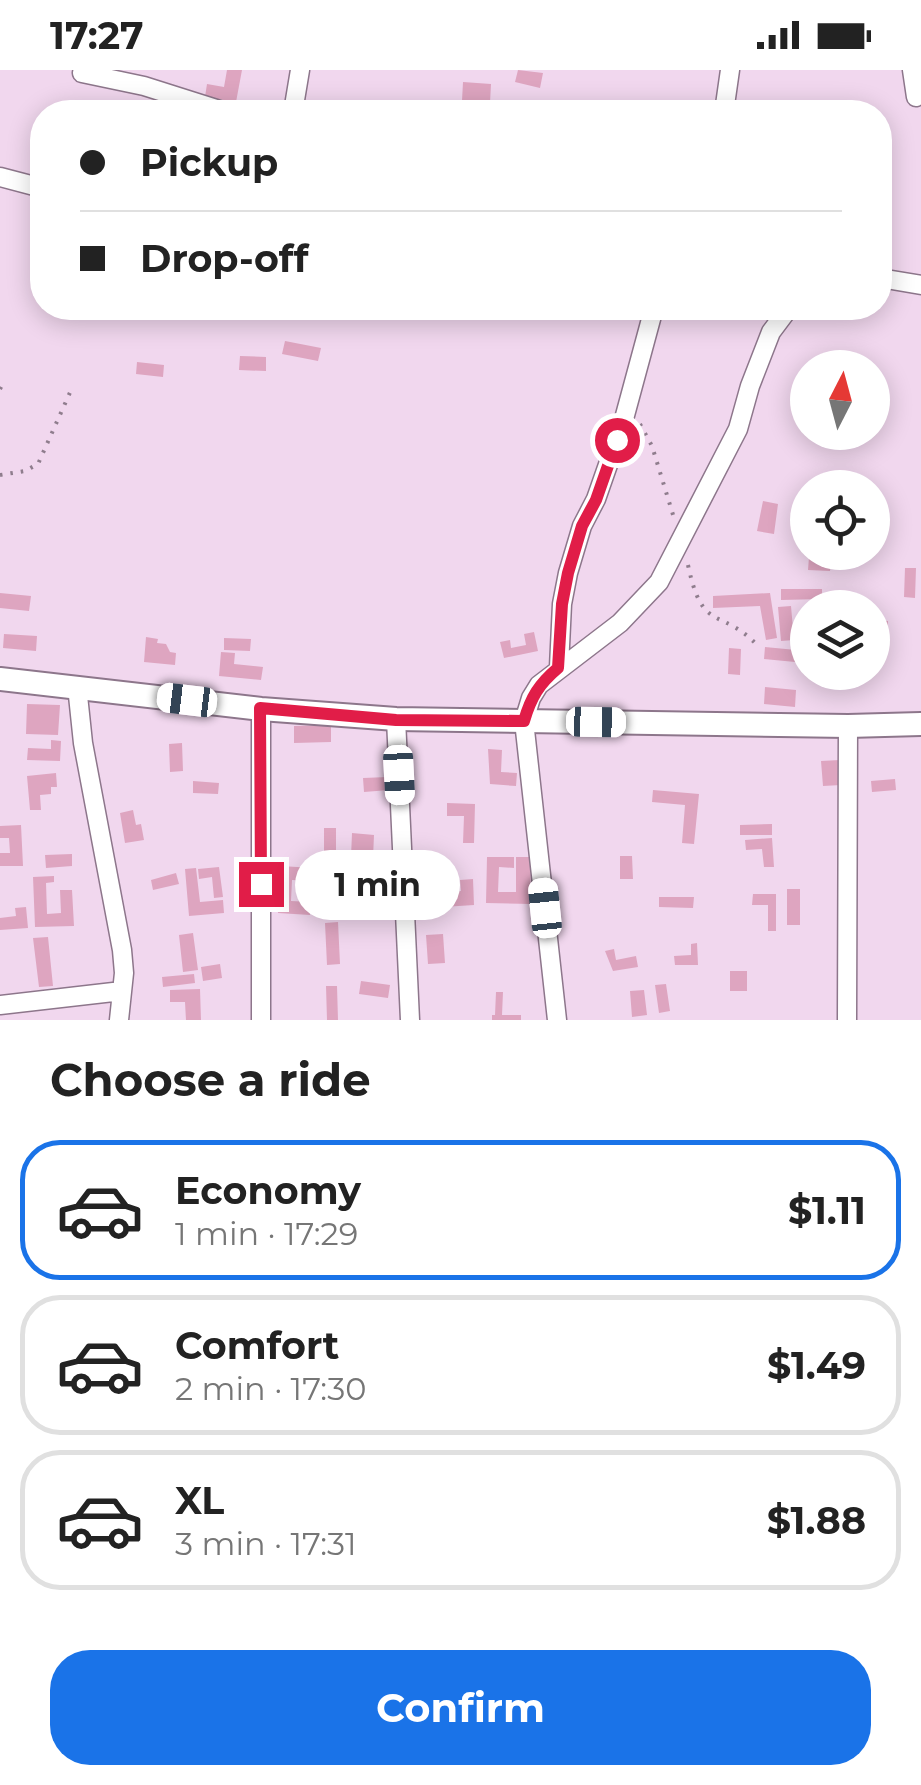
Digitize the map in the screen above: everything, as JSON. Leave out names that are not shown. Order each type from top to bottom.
[{"type":"street","points":[[295,100],[300,70]]},
{"type":"street","points":[[726,100],[730,70]]},
{"type":"street","points":[[912,70],[916,97]]},
{"type":"street","points":[[82,73],[188,100]]},
{"type":"street","points":[[0,177],[30,185]]},
{"type":"street","points":[[892,280],[921,285]]},
{"type":"street","points":[[558,668],[568,573],[582,526],[624,420],[650,320]]},
{"type":"street","points":[[557,1020],[524,721],[530,698],[558,668],[620,623],[659,582],[738,429],[750,386],[780,320]]},
{"type":"street","points":[[0,679],[396,720],[921,724]]},
{"type":"street","points":[[77,686],[86,760],[122,950],[119,1020]]},
{"type":"street","points":[[260,708],[261,1020]]},
{"type":"street","points":[[396,720],[410,1020]]},
{"type":"street","points":[[847,1020],[848,726]]},
{"type":"street","points":[[0,1004],[122,991]]},
{"type":"path","points":[[0,389],[4,381]]},
{"type":"path","points":[[631,385],[637,415],[652,446],[702,610],[739,629],[759,647]]},
{"type":"path","points":[[0,475],[38,464],[72,388]]},
{"type":"building","points":[[227,70],[242,70],[236,100],[205,97],[207,84],[224,87]]},
{"type":"building","points":[[518,70],[543,73],[540,88],[515,82]]},
{"type":"building","points":[[463,82],[491,84],[490,100],[462,100]]},
{"type":"building","points":[[285,341],[321,348],[318,361],[282,354]]},
{"type":"building","points":[[240,356],[266,357],[266,371],[239,370]]},
{"type":"building","points":[[137,362],[164,365],[163,377],[136,374]]},
{"type":"building","points":[[763,501],[778,504],[774,534],[757,531]]},
{"type":"building","points":[[905,568],[916,568],[915,598],[904,597]]},
{"type":"building","points":[[781,589],[822,589],[790,590],[790,600],[781,600]]},
{"type":"building","points":[[0,593],[31,596],[29,611],[0,608]]},
{"type":"building","points":[[770,593],[777,638],[766,640],[760,606],[713,608],[713,596]]},
{"type":"building","points":[[790,606],[790,640],[781,641],[778,607]]},
{"type":"building","points":[[534,632],[538,651],[504,658],[500,642],[510,640],[511,648],[526,645],[524,634]]},
{"type":"building","points":[[4,634],[37,636],[36,651],[3,648]]},
{"type":"building","points":[[146,637],[158,639],[157,643],[166,644],[170,652],[176,653],[175,665],[144,662]]},
{"type":"building","points":[[224,638],[251,639],[250,651],[224,650]]},
{"type":"building","points":[[765,647],[790,649],[790,662],[764,659]]},
{"type":"building","points":[[729,648],[741,649],[740,675],[728,674]]},
{"type":"building","points":[[221,652],[235,653],[234,664],[263,667],[261,680],[219,676]]},
{"type":"building","points":[[765,687],[796,690],[795,707],[764,704]]},
{"type":"building","points":[[27,704],[60,705],[58,735],[26,734]]},
{"type":"building","points":[[331,725],[331,742],[294,743],[294,726]]},
{"type":"building","points":[[51,740],[61,741],[60,761],[27,760],[28,748],[51,749]]},
{"type":"building","points":[[182,743],[183,771],[170,772],[169,744]]},
{"type":"building","points":[[488,749],[502,750],[501,772],[517,773],[516,786],[490,784]]},
{"type":"building","points":[[840,760],[841,785],[823,786],[821,761]]},
{"type":"building","points":[[56,773],[57,787],[51,787],[51,794],[40,795],[41,810],[30,810],[27,776]]},
{"type":"building","points":[[388,777],[389,790],[364,792],[363,778]]},
{"type":"building","points":[[895,779],[896,790],[872,792],[871,781]]},
{"type":"building","points":[[193,781],[219,783],[218,794],[193,793]]},
{"type":"building","points":[[653,790],[699,794],[694,844],[682,843],[685,805],[652,802]]},
{"type":"building","points":[[447,803],[475,804],[474,843],[463,843],[464,816],[447,816]]},
{"type":"building","points":[[133,810],[144,840],[125,843],[120,813]]},
{"type":"building","points":[[772,824],[772,835],[740,835],[740,825]]},
{"type":"building","points":[[21,825],[23,866],[0,866],[0,853],[10,853],[9,838],[0,838],[0,826]]},
{"type":"building","points":[[324,828],[336,828],[336,855],[324,855]]},
{"type":"building","points":[[352,833],[374,835],[373,858],[351,857]]},
{"type":"building","points":[[772,838],[774,867],[764,867],[762,849],[746,850],[745,840]]},
{"type":"building","points":[[72,854],[72,866],[46,868],[45,855]]},
{"type":"building","points":[[620,856],[632,856],[633,879],[620,879]]},
{"type":"building","points":[[487,857],[514,857],[514,868],[499,867],[498,892],[516,892],[516,857],[531,857],[530,904],[486,903]]},
{"type":"building","points":[[281,866],[345,870],[344,899],[331,898],[332,882],[292,880],[291,901],[311,902],[310,915],[278,913]]},
{"type":"building","points":[[352,866],[363,866],[362,892],[351,892]]},
{"type":"building","points":[[219,867],[223,897],[214,898],[212,877],[199,879],[198,869]]},
{"type":"building","points":[[196,868],[200,902],[223,900],[224,913],[189,916],[185,869]]},
{"type":"building","points":[[176,873],[179,884],[153,890],[151,880]]},
{"type":"building","points":[[54,876],[54,882],[46,883],[47,914],[61,913],[60,890],[72,890],[74,926],[35,927],[33,877]]},
{"type":"building","points":[[473,879],[474,905],[443,907],[442,892],[461,891],[460,880]]},
{"type":"building","points":[[787,889],[800,889],[800,925],[787,925]]},
{"type":"building","points":[[753,894],[776,894],[776,931],[768,931],[768,905],[752,905]]},
{"type":"building","points":[[379,896],[379,909],[351,909],[351,897]]},
{"type":"building","points":[[659,897],[694,897],[693,908],[659,907]]},
{"type":"building","points":[[334,898],[335,910],[313,913],[312,900]]},
{"type":"building","points":[[26,907],[28,928],[0,930],[0,918],[16,916],[15,908]]},
{"type":"building","points":[[338,922],[340,964],[327,965],[325,923]]},
{"type":"building","points":[[193,933],[198,970],[183,972],[179,935]]},
{"type":"building","points":[[443,934],[445,963],[428,964],[426,935]]},
{"type":"building","points":[[48,937],[53,986],[39,987],[33,938]]},
{"type":"building","points":[[697,943],[698,965],[675,965],[674,956],[691,955],[691,944]]},
{"type":"building","points":[[614,949],[616,960],[636,956],[638,967],[613,971],[605,951]]},
{"type":"building","points":[[220,964],[222,978],[203,981],[201,967]]},
{"type":"building","points":[[730,971],[747,971],[747,991],[730,991]]},
{"type":"building","points":[[194,974],[195,983],[163,987],[162,977]]},
{"type":"building","points":[[361,981],[390,985],[388,998],[359,994]]},
{"type":"building","points":[[666,984],[670,1011],[659,1013],[655,985]]},
{"type":"building","points":[[326,986],[337,986],[338,1020],[327,1020]]},
{"type":"building","points":[[200,989],[201,1020],[186,1020],[185,1002],[170,1002],[170,990]]},
{"type":"building","points":[[644,990],[647,1015],[632,1017],[630,991]]},
{"type":"building","points":[[496,992],[503,992],[502,1015],[521,1015],[521,1020],[492,1020]]},
{"type":"route","points":[[261,884],[260,708],[396,720],[524,721],[530,698],[558,668],[568,573],[582,526],[596,500],[617,440]]}]
